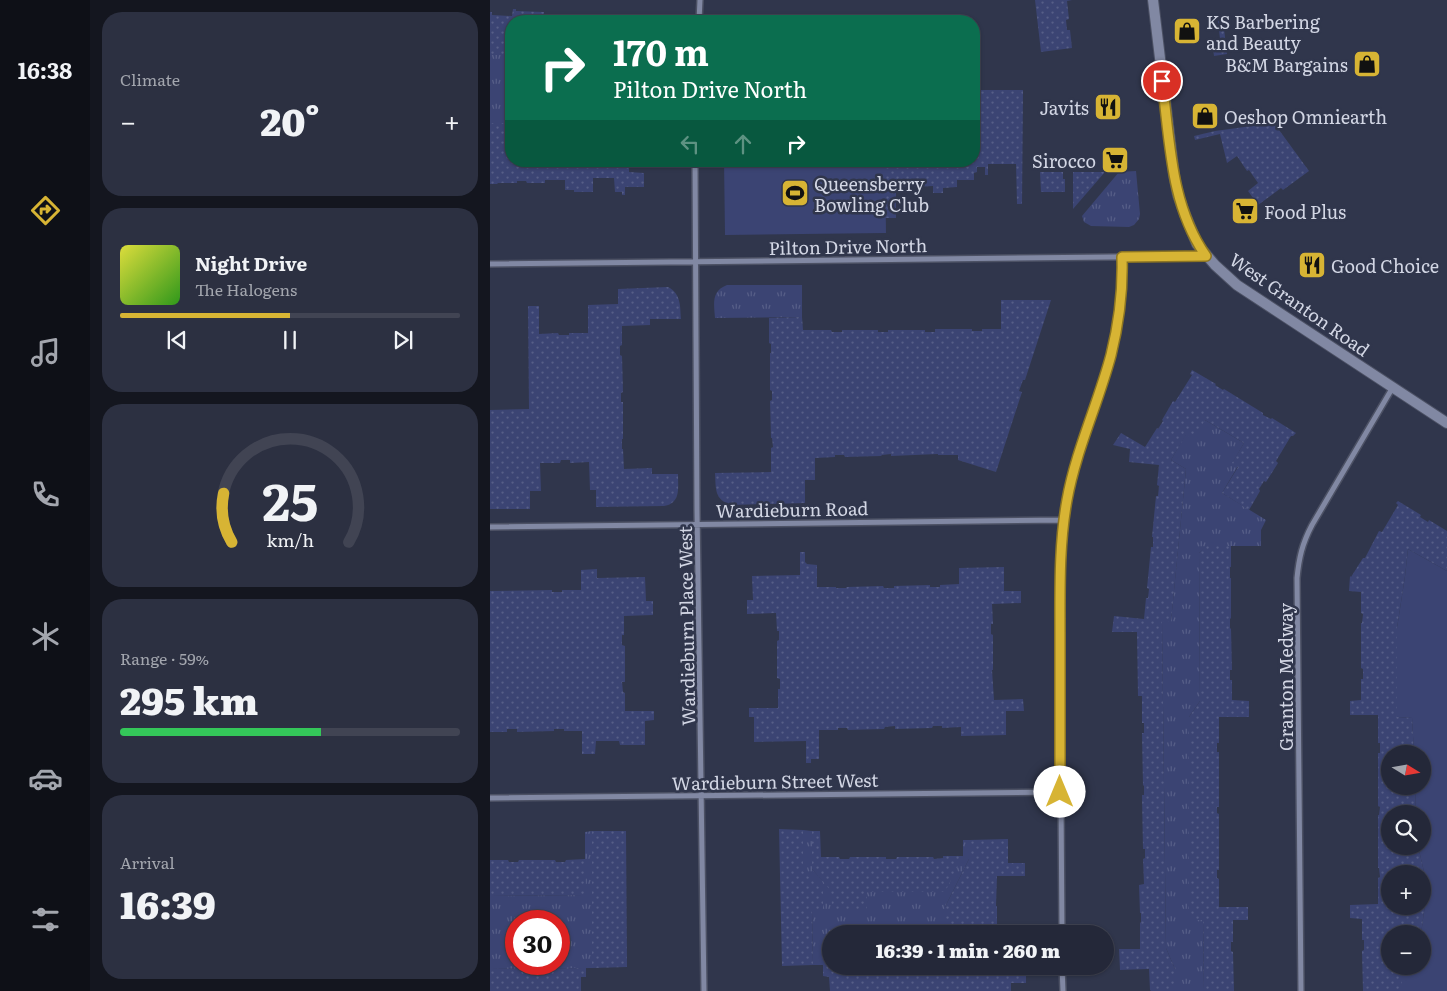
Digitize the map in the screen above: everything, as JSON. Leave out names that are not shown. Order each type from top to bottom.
[{"type":"street","points":[[699,15],[700,0]]},
{"type":"street","name":"West Granton Road","points":[[1153,0],[1174,175],[1184,212],[1197,244],[1206,256],[1237,285],[1447,423]]},
{"type":"street","name":"Wardieburn Place West","points":[[695,167],[704,991]]},
{"type":"street","name":"Pilton Drive North","points":[[490,264],[1206,256]]},
{"type":"street","points":[[1062,925],[1060,560],[1064,520],[1073,474],[1116,335],[1123,275],[1122,257]]},
{"type":"street","name":"Granton Medway","points":[[1301,991],[1299,558],[1304,541],[1312,525],[1393,387]]},
{"type":"street","name":"Wardieburn Road","points":[[490,527],[1064,520]]},
{"type":"street","name":"Wardieburn Street West","points":[[490,798],[1060,792]]},
{"type":"street","points":[[1062,975],[1062,991]]},
{"type":"green space","points":[[1035,0],[1072,0],[1067,1],[1069,19],[1066,20],[1067,30],[1070,30],[1072,48],[1041,52]]},
{"type":"green space","points":[[513,9],[516,9],[516,11],[544,12],[544,15],[512,15]]},
{"type":"green space","points":[[490,12],[492,12],[492,15],[505,16],[505,55],[490,55]]},
{"type":"green space","points":[[1223,20],[1227,54],[1214,56],[1212,40],[1220,39],[1218,21]]},
{"type":"green space","points":[[490,55],[505,55],[505,135],[503,123],[490,123]]},
{"type":"green space","points":[[980,90],[1023,90],[1022,204],[1017,204],[1016,164],[988,164],[988,175],[985,175],[985,167],[980,167]]},
{"type":"green space","points":[[490,123],[504,123],[505,167],[629,167],[629,172],[644,173],[644,187],[625,187],[625,195],[622,195],[622,192],[615,192],[614,178],[593,178],[593,192],[565,190],[565,180],[545,180],[545,183],[517,181],[517,183],[490,184]]},
{"type":"green space","points":[[1274,123],[1309,171],[1258,205],[1248,191],[1258,183],[1237,156],[1227,163],[1220,134],[1195,140],[1194,136],[1215,131]]},
{"type":"green space","name":"Queensberry Bowling Club","points":[[724,167],[885,167],[886,233],[725,235]]},
{"type":"green space","points":[[885,167],[977,167],[977,172],[974,173],[974,180],[957,180],[957,187],[943,188],[943,193],[933,193],[933,186],[914,187],[914,181],[908,182],[908,187],[896,187],[896,218],[885,218]]},
{"type":"green space","points":[[1136,171],[1140,214],[1139,219],[1134,225],[1129,227],[1091,226],[1084,222],[1082,216],[1119,172]]},
{"type":"green space","points":[[1040,172],[1063,172],[1065,192],[1041,192]]},
{"type":"green space","points":[[1073,172],[1105,172],[1073,209]]},
{"type":"green space","points":[[727,285],[802,285],[802,317],[715,318],[714,303],[716,294]]},
{"type":"green space","points":[[668,287],[678,297],[681,319],[650,319],[650,325],[622,326],[620,355],[622,356],[623,392],[621,393],[621,402],[623,402],[622,449],[624,469],[652,468],[652,474],[678,474],[678,489],[673,502],[664,506],[596,507],[596,490],[590,490],[589,462],[570,463],[570,460],[561,460],[560,463],[540,463],[541,491],[530,491],[530,509],[490,509],[490,410],[529,409],[528,306],[539,306],[539,334],[558,333],[559,335],[569,335],[569,333],[588,333],[588,305],[618,304],[618,289]]},
{"type":"green space","points":[[1001,300],[1051,300],[1025,380],[1023,380],[1019,391],[1022,392],[996,472],[958,460],[958,455],[891,456],[891,454],[845,457],[844,455],[835,455],[835,457],[815,458],[815,480],[805,480],[805,503],[732,505],[719,497],[716,489],[715,473],[771,472],[771,448],[773,447],[771,438],[770,401],[772,400],[772,391],[770,390],[771,344],[769,343],[769,318],[802,317],[803,330],[831,330],[832,332],[842,332],[842,330],[878,330],[878,332],[888,332],[888,330],[925,330],[925,332],[935,332],[935,329],[972,329],[972,331],[982,331],[982,329],[1001,329]]},
{"type":"green space","points":[[1192,370],[1263,413],[1263,415],[1272,418],[1296,433],[1291,436],[1276,461],[1278,463],[1266,482],[1264,481],[1259,489],[1260,491],[1249,510],[1222,493],[1238,467],[1232,463],[1244,443],[1205,420],[1194,439],[1186,435],[1171,460],[1186,469],[1171,622],[1162,621],[1166,948],[1175,969],[1175,991],[1151,991],[1149,969],[1120,970],[1119,949],[1140,949],[1141,913],[1139,885],[1144,884],[1143,859],[1145,858],[1145,849],[1143,849],[1142,795],[1144,795],[1142,733],[1144,733],[1144,723],[1142,723],[1142,696],[1138,696],[1137,632],[1112,632],[1114,616],[1144,619],[1149,589],[1147,588],[1151,547],[1153,547],[1152,537],[1156,496],[1158,496],[1159,486],[1157,485],[1159,465],[1129,462],[1130,449],[1113,445],[1121,433],[1145,447],[1163,421],[1173,401],[1175,402],[1192,375],[1190,374]]},
{"type":"green space","points":[[1205,420],[1244,443],[1233,462],[1238,466],[1222,493],[1266,520],[1261,530],[1261,546],[1206,546],[1199,553],[1200,701],[1189,717],[1189,920],[1203,920],[1204,991],[1175,991],[1175,969],[1166,948],[1162,621],[1171,621],[1186,469],[1171,460],[1186,434]]},
{"type":"green space","points":[[1398,501],[1421,515],[1420,517],[1428,522],[1429,520],[1447,531],[1447,571],[1408,549],[1397,628],[1397,717],[1412,718],[1414,745],[1381,745],[1381,795],[1415,795],[1416,805],[1381,805],[1381,855],[1420,855],[1422,865],[1381,865],[1381,915],[1424,915],[1422,925],[1381,925],[1381,975],[1402,975],[1402,991],[1363,991],[1362,951],[1364,950],[1364,940],[1362,940],[1362,919],[1350,918],[1350,905],[1378,904],[1378,878],[1380,877],[1378,868],[1378,815],[1380,807],[1378,806],[1378,753],[1380,753],[1380,743],[1378,743],[1378,715],[1350,715],[1350,701],[1361,700],[1363,669],[1361,668],[1361,623],[1363,614],[1361,613],[1361,592],[1349,591],[1350,576],[1363,558],[1365,558],[1379,531],[1382,532],[1398,505],[1396,503]]},
{"type":"green space","points":[[1205,546],[1231,546],[1230,628],[1232,670],[1230,670],[1230,680],[1232,680],[1232,700],[1249,701],[1249,717],[1219,717],[1219,743],[1217,743],[1217,752],[1219,752],[1219,807],[1217,807],[1217,813],[1219,814],[1219,870],[1217,870],[1217,878],[1219,879],[1219,907],[1248,907],[1248,920],[1233,920],[1231,951],[1233,952],[1234,991],[1204,991],[1203,920],[1189,920],[1189,717],[1200,701],[1199,553]]},
{"type":"green space","points":[[1408,549],[1447,571],[1447,991],[1402,991],[1402,975],[1431,975],[1431,925],[1422,925],[1424,915],[1431,915],[1431,865],[1422,865],[1420,855],[1431,855],[1431,805],[1416,805],[1415,795],[1431,795],[1431,745],[1414,745],[1412,718],[1397,717],[1397,628]]},
{"type":"green space","points":[[800,552],[805,552],[805,562],[807,564],[817,565],[817,587],[883,586],[884,588],[894,588],[894,586],[930,585],[930,587],[940,587],[940,585],[959,584],[959,568],[1004,567],[1004,591],[1021,591],[1021,603],[992,604],[993,624],[991,624],[991,634],[993,635],[992,670],[994,700],[1023,699],[1024,711],[1006,711],[1006,735],[961,736],[961,727],[942,728],[942,726],[933,726],[932,728],[895,729],[895,726],[885,727],[884,729],[848,730],[847,728],[838,728],[838,730],[819,730],[819,759],[811,759],[811,763],[806,763],[806,741],[754,742],[754,717],[749,717],[749,708],[778,708],[780,679],[777,678],[777,641],[779,640],[779,631],[777,631],[776,613],[747,614],[747,600],[753,600],[752,576],[800,575]]},
{"type":"green space","points":[[597,569],[597,578],[645,577],[646,601],[653,601],[653,615],[624,616],[624,635],[622,635],[622,645],[625,646],[625,682],[622,682],[623,692],[625,693],[625,711],[654,711],[654,720],[645,721],[645,745],[620,745],[619,741],[596,741],[595,754],[582,754],[582,731],[554,729],[554,731],[517,732],[517,729],[507,729],[507,732],[490,732],[490,591],[552,590],[552,592],[562,592],[562,590],[581,590],[581,570]]},
{"type":"green space","points":[[779,829],[803,830],[803,871],[823,891],[823,909],[812,910],[813,965],[782,966]]},
{"type":"green space","points":[[803,830],[812,831],[812,869],[832,891],[832,909],[867,892],[963,856],[963,840],[969,840],[969,859],[945,907],[945,925],[822,925],[822,965],[813,965],[812,910],[803,871]]},
{"type":"green space","points":[[592,831],[592,968],[570,968],[570,910],[505,910],[505,969],[490,969],[490,896],[585,895],[585,832]]},
{"type":"green space","points":[[592,831],[626,831],[627,967],[592,968]]},
{"type":"green space","points":[[812,831],[820,831],[821,857],[849,859],[850,857],[886,857],[886,859],[896,859],[897,857],[933,857],[934,859],[943,858],[943,856],[963,856],[945,892],[867,892],[867,909],[832,909],[831,891],[812,869]]},
{"type":"green space","points":[[1008,839],[1008,863],[1025,863],[1025,876],[997,876],[997,925],[945,925],[945,907],[969,859],[969,840]]},
{"type":"green space","points":[[585,859],[586,895],[490,896],[490,860],[518,862],[519,860],[555,860],[556,862],[565,862],[566,860]]},
{"type":"green space","points":[[570,968],[586,968],[586,977],[581,977],[581,991],[490,991],[490,969],[505,969],[505,975],[570,975]]},
{"type":"green space","points":[[1026,975],[1026,983],[1011,983],[1011,991],[830,991],[829,977],[823,976]]},
{"type":"place","name":"KS Barbering and Beauty","points":[[1187,31]]},
{"type":"place","name":"B&M Bargains","points":[[1367,64]]},
{"type":"place","name":"Javits","points":[[1108,107]]},
{"type":"place","name":"Oeshop Omniearth","points":[[1205,116]]},
{"type":"place","name":"Sirocco","points":[[1115,160]]},
{"type":"place","name":"Queensberry Bowling Club","points":[[795,193]]},
{"type":"place","name":"Food Plus","points":[[1245,211]]},
{"type":"place","name":"Good Choice","points":[[1312,265]]},
{"type":"route","points":[[1060,792],[1061,544],[1067,499],[1073,474],[1116,335],[1123,275],[1122,257],[1206,256],[1197,244],[1178,195],[1162,81]]}]
